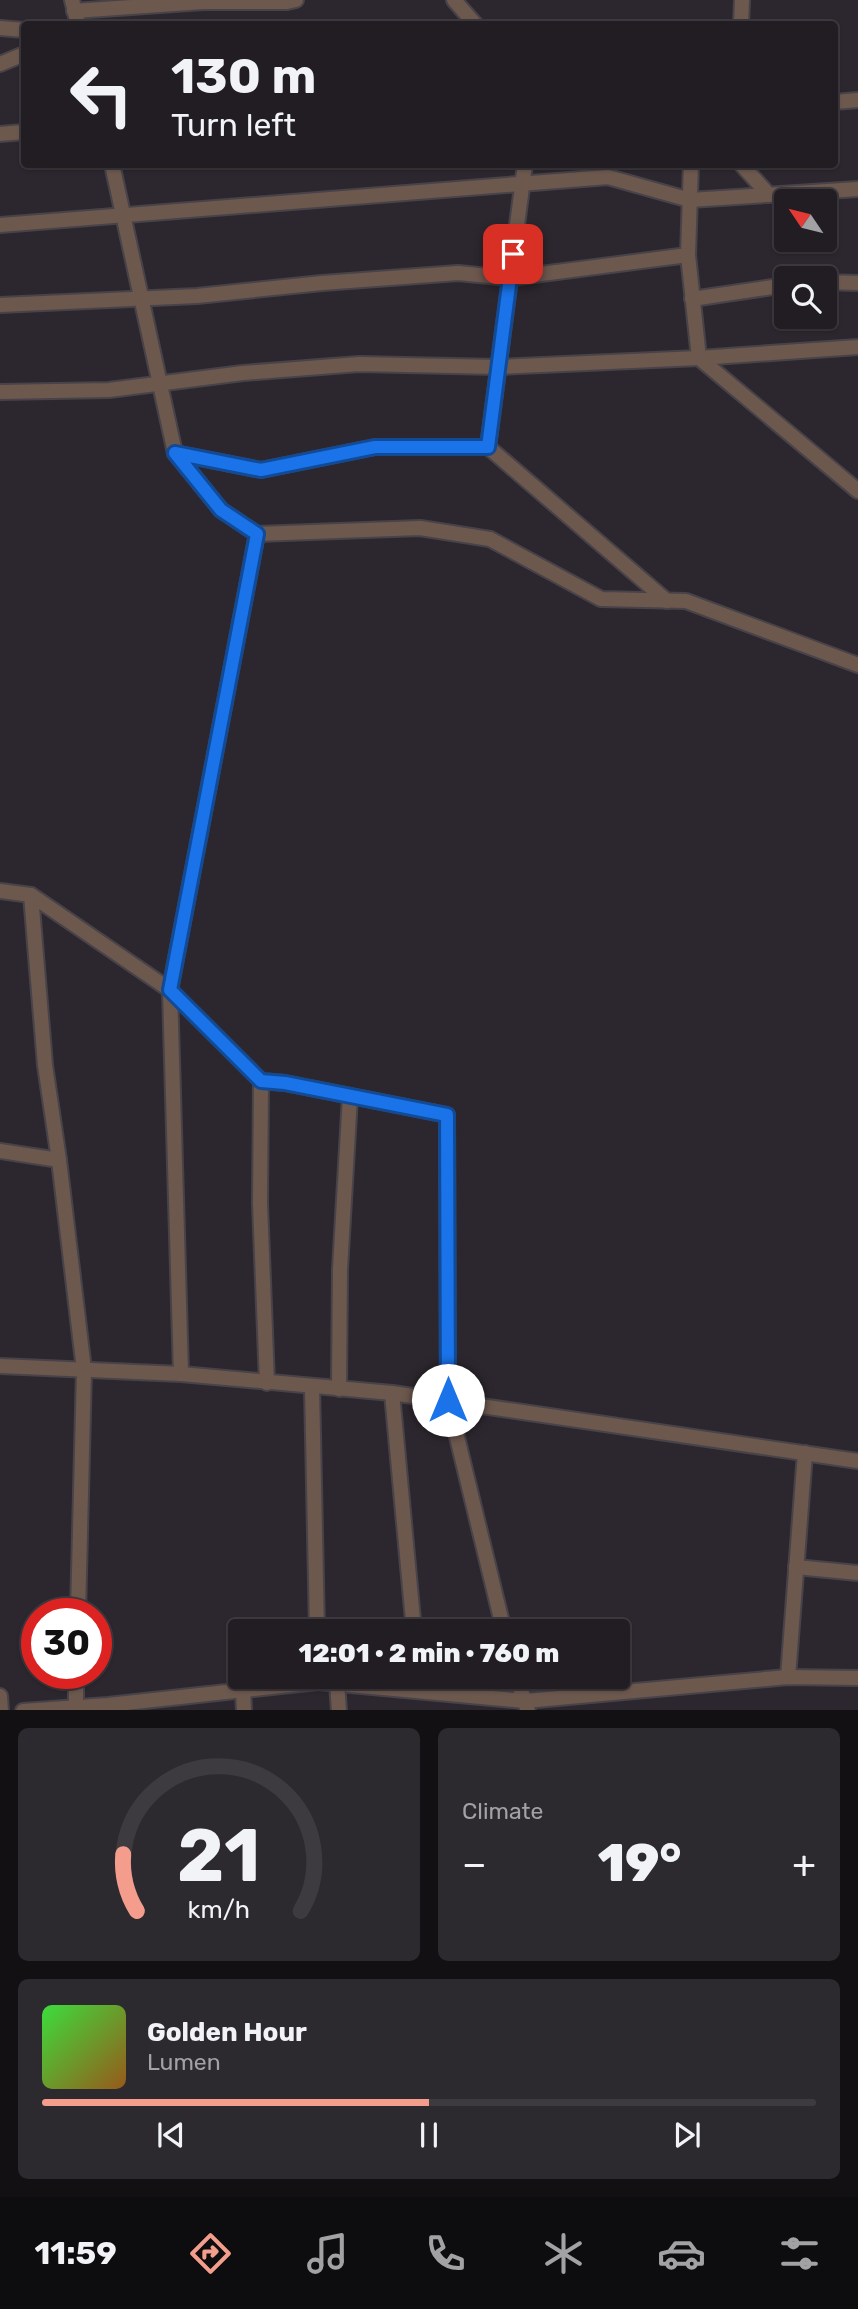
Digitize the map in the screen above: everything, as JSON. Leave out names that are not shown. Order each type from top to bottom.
[{"type":"street","points":[[74,12],[204,2],[296,0]]},
{"type":"street","points":[[454,0],[472,21]]},
{"type":"street","points":[[741,21],[742,0]]},
{"type":"street","points":[[0,29],[21,30]]},
{"type":"street","points":[[0,64],[21,55]]},
{"type":"street","points":[[838,102],[858,100]]},
{"type":"street","points":[[0,134],[21,132]]},
{"type":"street","points":[[113,168],[175,453],[221,510],[257,534],[420,528],[490,539],[601,599],[686,601],[858,665]]},
{"type":"street","points":[[488,447],[524,168]]},
{"type":"street","points":[[600,168],[608,177]]},
{"type":"street","points":[[691,168],[688,255],[699,358],[858,491]]},
{"type":"street","points":[[745,168],[769,195]]},
{"type":"street","points":[[0,225],[608,177],[690,200],[858,189]]},
{"type":"street","points":[[0,305],[197,296],[458,273],[510,278],[688,255]]},
{"type":"street","points":[[837,282],[858,283]]},
{"type":"street","points":[[692,299],[774,287]]},
{"type":"street","points":[[0,393],[109,390],[243,373],[359,364],[498,367],[699,358],[858,347]]},
{"type":"street","points":[[175,453],[261,470],[375,447],[488,447],[667,601]]},
{"type":"street","points":[[181,1374],[170,990],[257,534]]},
{"type":"street","points":[[0,891],[30,895],[170,990],[261,1081],[285,1083],[447,1115],[448,1400],[501,1619]]},
{"type":"street","points":[[30,895],[45,1065],[60,1160],[84,1370],[78,1598]]},
{"type":"street","points":[[261,1081],[260,1204],[267,1383]]},
{"type":"street","points":[[339,1389],[340,1269],[350,1096]]},
{"type":"street","points":[[0,1151],[60,1160]]},
{"type":"street","points":[[0,1366],[181,1374],[392,1393],[858,1461]]},
{"type":"street","points":[[312,1387],[317,1619]]},
{"type":"street","points":[[392,1393],[413,1619]]},
{"type":"street","points":[[788,1677],[805,1453]]},
{"type":"street","points":[[796,1567],[858,1573]]},
{"type":"street","points":[[444,1689],[527,1706],[788,1677],[858,1678]]},
{"type":"street","points":[[76,1689],[76,1707]]},
{"type":"street","points":[[23,1710],[154,1705],[250,1689]]},
{"type":"street","points":[[337,1689],[339,1710]]},
{"type":"street","points":[[521,1689],[527,1706]]},
{"type":"street","points":[[243,1690],[244,1710]]},
{"type":"street","points":[[0,1696],[1,1710]]},
{"type":"route","points":[[448,1400],[447,1115],[285,1083],[261,1081],[170,990],[257,534],[221,510],[175,453],[261,470],[375,447],[488,447],[513,254]]}]
